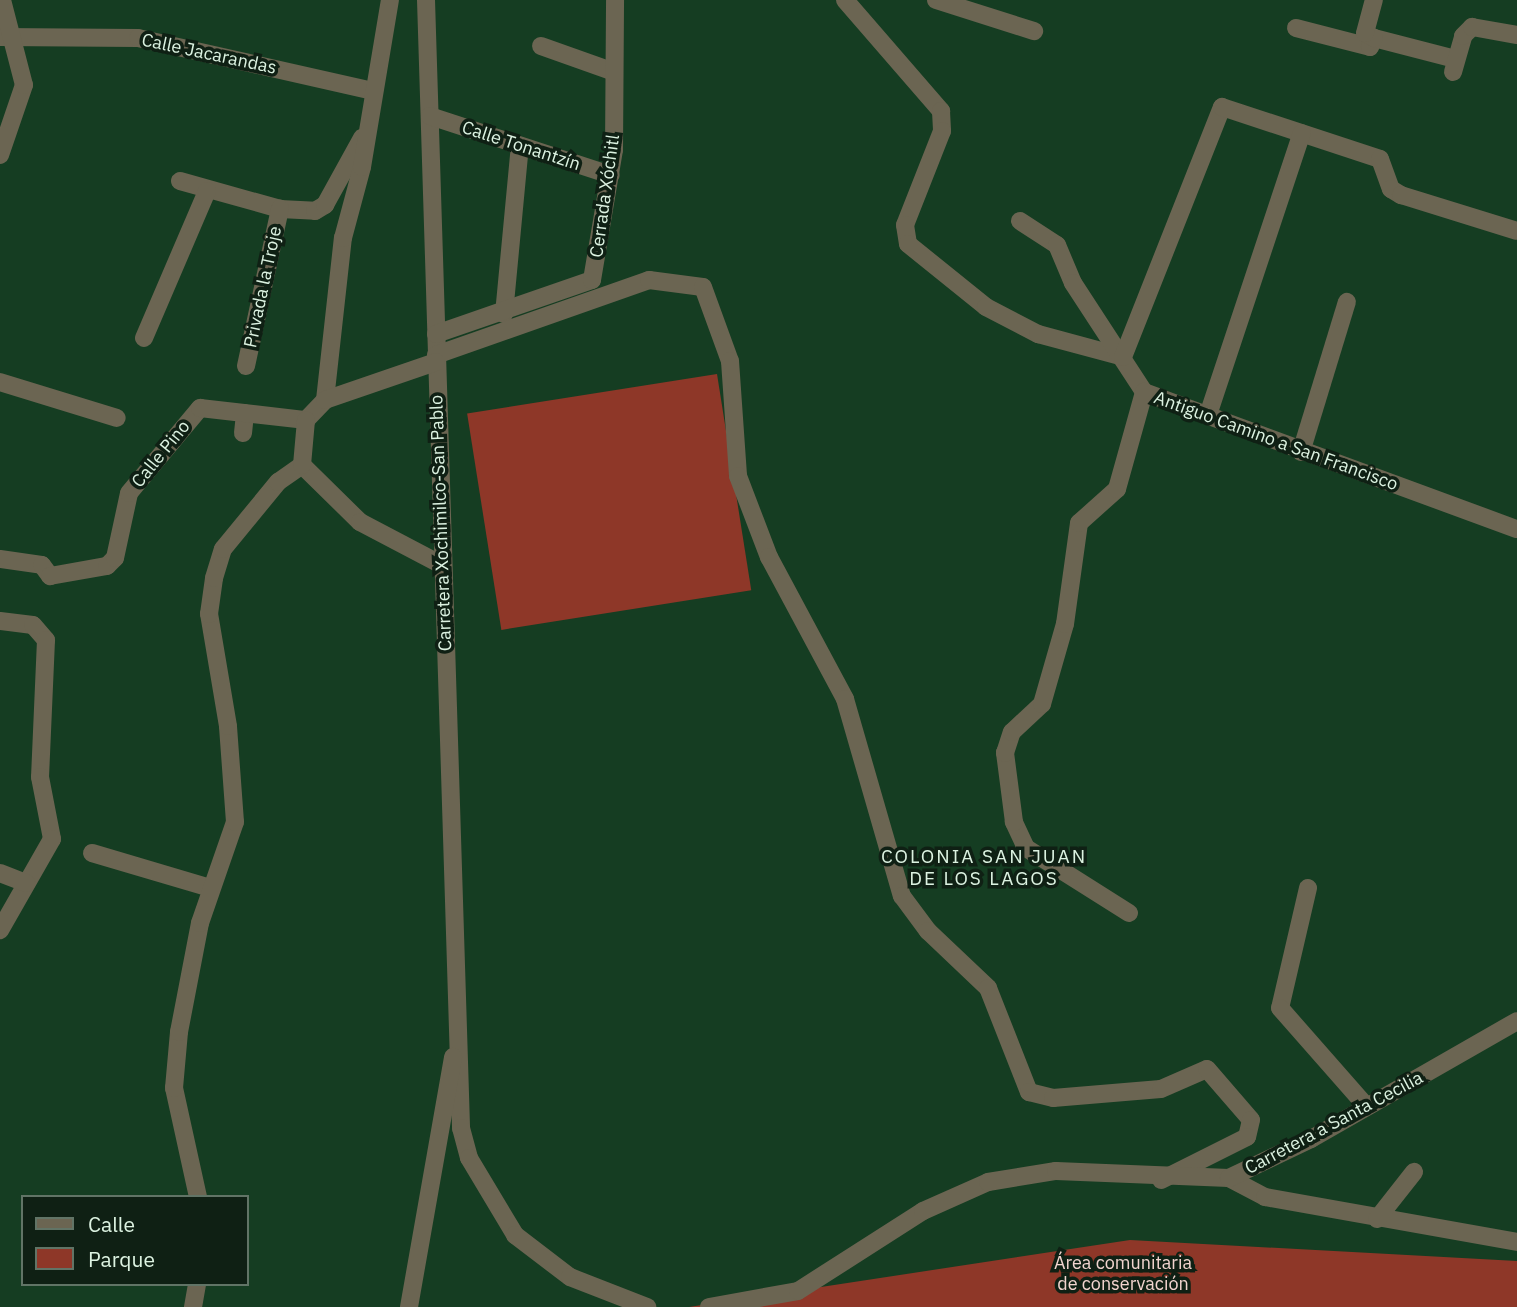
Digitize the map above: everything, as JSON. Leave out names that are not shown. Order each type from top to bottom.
[{"type":"street","points":[[0,155],[24,85],[6,36],[2,0]]},
{"type":"street","points":[[326,400],[343,238],[369,124],[390,0]]},
{"type":"street","name":"Carretera Xochimilco-San Pablo","points":[[426,0],[456,1047]]},
{"type":"street","name":"Cerrada Xóchitl","points":[[436,334],[504,314],[592,280],[611,175],[615,0]]},
{"type":"street","points":[[845,0],[936,100],[942,131],[905,225],[908,244],[986,306],[1038,334],[1123,357],[1222,107],[1380,159],[1391,189],[1401,195],[1517,231]]},
{"type":"street","points":[[936,0],[1034,31]]},
{"type":"street","points":[[1374,0],[1365,33],[1454,65],[1472,27],[1517,35]]},
{"type":"street","points":[[1296,28],[1370,47],[1374,38]]},
{"type":"street","name":"Calle Jacarandas","points":[[6,36],[138,38],[374,91]]},
{"type":"street","points":[[541,46],[614,72]]},
{"type":"street","name":"Calle Tonantzín","points":[[430,116],[611,175]]},
{"type":"street","points":[[180,181],[207,191],[280,209],[315,211],[325,205],[369,124]]},
{"type":"street","points":[[1208,415],[1302,133]]},
{"type":"street","points":[[504,314],[520,146]]},
{"type":"street","points":[[144,338],[207,191]]},
{"type":"street","name":"Privada la Troje","points":[[246,366],[280,209]]},
{"type":"street","name":"Antiguo Camino a San Francisco","points":[[1020,221],[1057,246],[1073,283],[1144,392],[1301,452],[1517,529]]},
{"type":"street","points":[[198,1195],[174,1088],[179,1032],[210,888],[235,822],[228,726],[209,614],[214,578],[223,549],[278,482],[302,465],[306,420],[326,400],[649,280],[686,282],[706,291],[735,388],[737,476],[769,557],[845,699],[902,897],[928,931],[988,988],[1029,1092],[1053,1098],[1161,1089],[1206,1069],[1252,1129],[1161,1180]]},
{"type":"street","points":[[1301,452],[1347,302]]},
{"type":"street","points":[[0,382],[117,418]]},
{"type":"street","points":[[1129,913],[1027,848],[1018,836],[1005,753],[1012,732],[1042,704],[1065,624],[1079,523],[1117,489],[1144,392]]},
{"type":"street","name":"Calle Pino","points":[[0,559],[42,565],[50,576],[107,566],[115,558],[130,493],[194,412],[245,412],[306,420]]},
{"type":"street","points":[[243,433],[245,412]]},
{"type":"street","points":[[302,465],[360,522],[442,565]]},
{"type":"street","points":[[0,621],[43,631],[47,670],[40,777],[52,839],[0,930]]},
{"type":"street","points":[[92,853],[210,888]]},
{"type":"street","points":[[0,873],[26,883]]},
{"type":"street","points":[[1308,888],[1280,1008],[1366,1106]]},
{"type":"street","name":"Carretera a Santa Cecilia","points":[[709,1307],[798,1290],[923,1211],[988,1182],[1056,1171],[1161,1180],[1228,1178],[1366,1106],[1517,1021]]},
{"type":"street","points":[[409,1307],[456,1047]]},
{"type":"street","points":[[456,1047],[461,1128],[469,1158],[515,1235],[570,1277],[647,1307]]},
{"type":"street","points":[[1377,1219],[1414,1172]]},
{"type":"street","points":[[1228,1178],[1265,1197],[1517,1242]]},
{"type":"street","points":[[193,1307],[197,1286]]},
{"type":"street","points":[[774,1307],[798,1290]]},
{"type":"green space","points":[[717,374],[751,590],[501,630],[467,414]]},
{"type":"green space","name":"Área comunitaria de conservación","points":[[1130,1240],[1517,1261],[1517,1307],[689,1307]]},
{"type":"district","name":"COLONIA SAN JUAN DE LOS LAGOS","points":[[984,868]]}]
